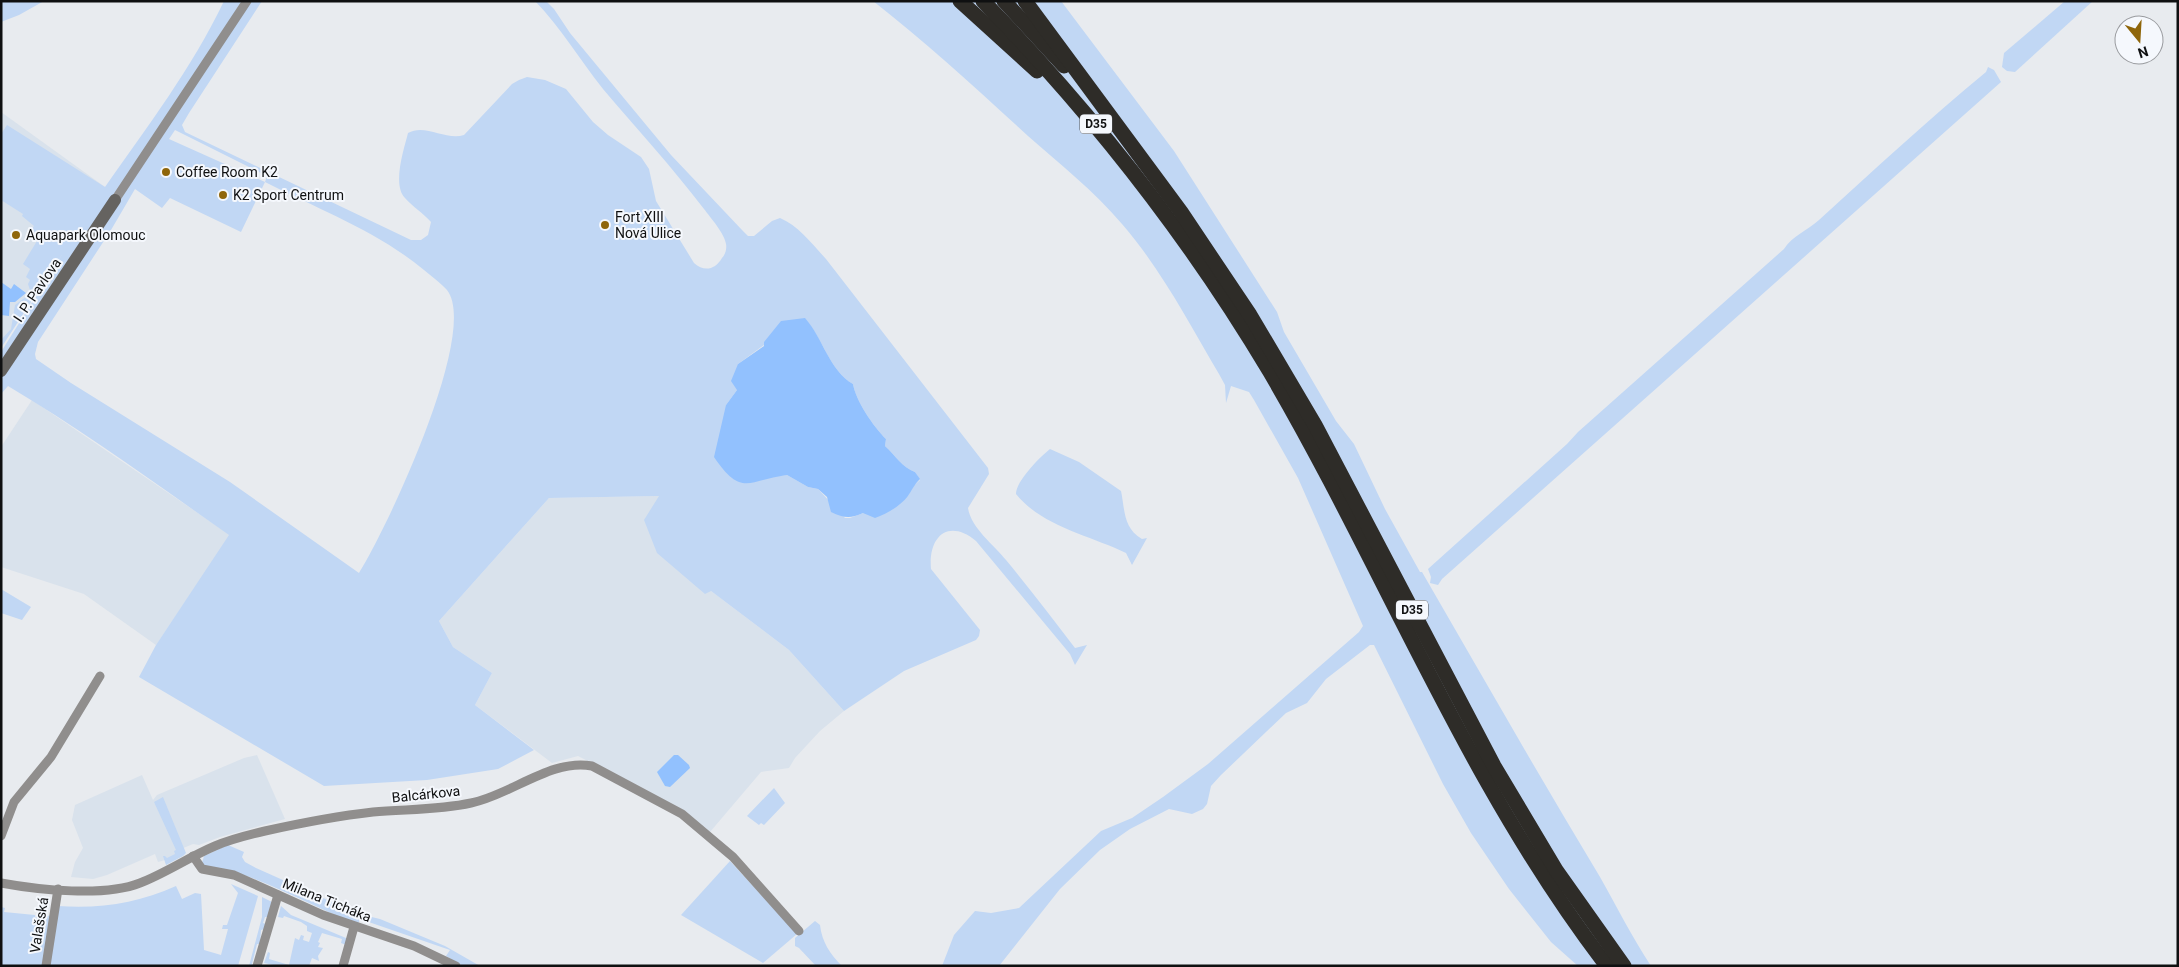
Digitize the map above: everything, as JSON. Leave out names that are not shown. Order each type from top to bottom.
[{"type":"highway","points":[[960,1],[1098,127]]},
{"type":"highway","name":"D35","points":[[983,1],[1021,40],[1098,127],[1182,236],[1261,357],[1310,443],[1414,646],[1482,771],[1544,876],[1607,966]]},
{"type":"highway","name":"D35","points":[[1004,1],[1074,77],[1120,131],[1176,205],[1250,315],[1324,443],[1494,766],[1556,870],[1624,966]]},
{"type":"highway","points":[[1025,1],[1120,131]]},
{"type":"street","points":[[115,200],[247,1]]},
{"type":"street","name":"I. P. Pavlova","points":[[1,371],[115,200]]},
{"type":"street","points":[[1,836],[14,802],[51,757],[100,676]]},
{"type":"street","name":"Balcárkova","points":[[1,884],[90,890],[131,886],[226,842],[315,821],[374,812],[433,809],[472,803],[516,787],[554,768],[582,764],[592,766],[682,814],[733,857],[799,931]]},
{"type":"street","name":"Milana Ticháka","points":[[193,856],[201,869],[234,874],[354,927],[414,946],[456,966]]},
{"type":"street","name":"Valašská","points":[[46,966],[58,889]]},
{"type":"street","points":[[257,966],[278,895]]},
{"type":"street","points":[[343,966],[354,927]]},
{"type":"shaded area","points":[[1,1],[44,1],[19,15],[1,22]]},
{"type":"shaded area","points":[[224,1],[262,1],[189,113],[182,125],[185,132],[411,240],[421,240],[428,235],[431,222],[405,198],[399,185],[400,167],[408,133],[421,130],[450,136],[464,135],[512,84],[527,77],[545,80],[566,89],[593,122],[608,135],[641,157],[649,169],[656,201],[694,263],[705,269],[713,267],[726,252],[725,240],[720,231],[680,178],[603,89],[562,33],[535,1],[546,1],[554,9],[570,33],[671,155],[748,236],[754,236],[772,221],[780,218],[799,231],[826,259],[988,468],[989,474],[968,508],[970,515],[978,529],[1015,571],[1075,648],[1087,645],[1075,665],[1070,654],[976,541],[966,534],[949,531],[942,534],[933,548],[931,569],[980,630],[979,636],[976,640],[904,671],[844,711],[789,650],[711,591],[705,594],[657,553],[644,520],[659,496],[549,498],[439,621],[453,647],[492,673],[475,705],[534,750],[498,769],[427,780],[324,786],[139,677],[156,645],[229,535],[120,458],[36,403],[8,386],[1,394],[1,352],[63,253],[1,348],[1,340],[11,329],[15,305],[31,293],[28,284],[30,280],[26,277],[30,269],[23,264],[37,241],[28,235],[34,226],[22,216],[23,214],[1,200],[1,134],[7,125],[105,187],[168,97]],"holes":[[[175,130],[267,176],[265,182],[169,139]],[[265,182],[368,232],[406,256],[447,290],[454,312],[451,346],[441,387],[426,431],[389,517],[359,573],[230,482],[71,383],[36,359],[35,354],[38,342],[111,230],[135,189],[162,208],[170,198],[241,232]],[[805,319],[817,335],[838,371],[853,384],[866,413],[886,439],[885,446],[903,464],[915,472],[920,480],[911,488],[908,496],[850,518],[845,518],[818,489],[808,487],[787,475],[778,476],[726,405],[737,390],[738,364],[798,320]]]},
{"type":"shaded area","points":[[873,1],[1061,1],[1174,151],[1277,312],[1284,332],[1336,421],[1354,444],[1385,509],[1420,572],[1422,572],[1651,966],[1578,966],[1551,942],[1509,889],[1471,833],[1443,784],[1374,645],[1370,645],[1326,679],[1307,703],[1286,713],[1221,775],[1211,786],[1207,804],[1203,809],[1192,814],[1169,809],[1130,829],[1100,850],[1060,889],[999,966],[942,966],[954,935],[975,911],[991,913],[1019,908],[1101,831],[1132,818],[1208,764],[1359,632],[1363,626],[1298,478],[1254,400],[1249,392],[1231,386],[1226,403],[1225,385],[1219,374],[1174,297],[1136,241],[1100,200],[1076,178],[933,50]]},
{"type":"shaded area","points":[[2065,1],[2093,1],[2015,72],[2007,71],[2002,67],[2004,53]]},
{"type":"shaded area","points":[[1988,67],[1994,70],[2001,82],[1442,579],[1438,585],[1430,583],[1431,577],[1428,569],[1578,432],[1784,249],[1787,244],[1819,220],[1986,72]]},
{"type":"shaded area","points":[[1,112],[105,187],[1,344]]},
{"type":"shaded area","points":[[32,400],[230,535],[156,645],[84,594],[1,567],[1,447]]},
{"type":"shaded area","points":[[1050,449],[1079,462],[1121,491],[1124,512],[1131,530],[1142,539],[1147,538],[1132,565],[1126,553],[1067,529],[1039,515],[1016,494],[1024,476]]},
{"type":"shaded area","points":[[659,496],[711,591],[789,650],[844,711],[820,731],[795,758],[789,768],[761,772],[710,832],[660,798],[578,756],[552,763],[475,705],[492,673],[453,647],[439,621],[549,498]]},
{"type":"shaded area","points":[[1,589],[31,607],[22,620],[1,613]]},
{"type":"shaded area","points":[[257,755],[285,819],[220,837],[199,845],[193,844],[181,849],[183,855],[158,862],[155,854],[107,875],[93,879],[71,877],[75,862],[83,848],[72,820],[75,805],[142,775],[153,800],[157,795],[244,758]]},
{"type":"shaded area","points":[[774,788],[785,803],[764,825],[761,823],[759,825],[747,816]]},
{"type":"shaded area","points":[[163,797],[186,853],[166,865],[163,856],[167,858],[175,854],[174,851],[176,850],[154,802]]},
{"type":"shaded area","points":[[228,845],[244,852],[242,857],[245,862],[256,868],[359,914],[380,919],[445,946],[480,966],[463,966],[446,956],[450,950],[360,919],[358,924],[263,882],[224,869],[205,866],[202,863],[204,856]]},
{"type":"shaded area","points":[[730,861],[797,934],[763,963],[681,915]]},
{"type":"shaded area","points":[[231,884],[258,896],[238,966],[49,966],[58,906],[89,907],[119,904],[148,897],[176,886],[182,899],[195,893],[201,894],[204,950],[221,955],[228,929],[222,929],[223,925],[227,925],[238,893]]},
{"type":"shaded area","points":[[262,897],[272,902],[268,917],[265,917],[263,923],[266,924],[265,929],[261,930],[260,944],[257,944],[252,964],[254,966],[249,966],[262,917]]},
{"type":"shaded area","points":[[281,906],[291,915],[346,938],[346,945],[341,943],[342,939],[322,933],[318,942],[320,943],[318,947],[323,948],[318,956],[319,961],[312,958],[309,966],[278,966],[264,963],[268,952],[270,953],[269,959],[289,965],[295,938],[299,940],[301,935],[304,936],[303,940],[309,942],[312,933],[307,931],[307,926],[301,922],[284,916],[283,918],[278,917]]},
{"type":"shaded area","points":[[1,907],[5,908],[4,912],[35,915],[35,918],[37,915],[52,916],[45,966],[1,966]]},
{"type":"shaded area","points":[[815,921],[820,925],[827,947],[842,966],[816,966],[795,946],[795,938]]},
{"type":"water","points":[[1,282],[11,289],[14,284],[26,293],[15,302],[10,302],[9,316],[1,315]]},
{"type":"water","points":[[805,318],[838,371],[853,384],[866,413],[886,439],[885,446],[903,464],[915,472],[920,479],[901,503],[889,512],[875,518],[863,513],[847,517],[831,512],[827,497],[818,489],[808,487],[787,475],[754,482],[739,482],[724,470],[714,457],[726,405],[737,390],[731,381],[738,364],[764,346],[764,342],[781,321]]},
{"type":"water","points":[[674,755],[678,755],[690,768],[670,787],[665,786],[657,772]]},
{"type":"place","name":"Coffee Room K2","points":[[166,172]]},
{"type":"place","name":"K2 Sport Centrum","points":[[223,195]]},
{"type":"place","name":"Fort XIII Nová Ulice","points":[[605,225]]},
{"type":"place","name":"Aquapark Olomouc","points":[[16,235]]}]
